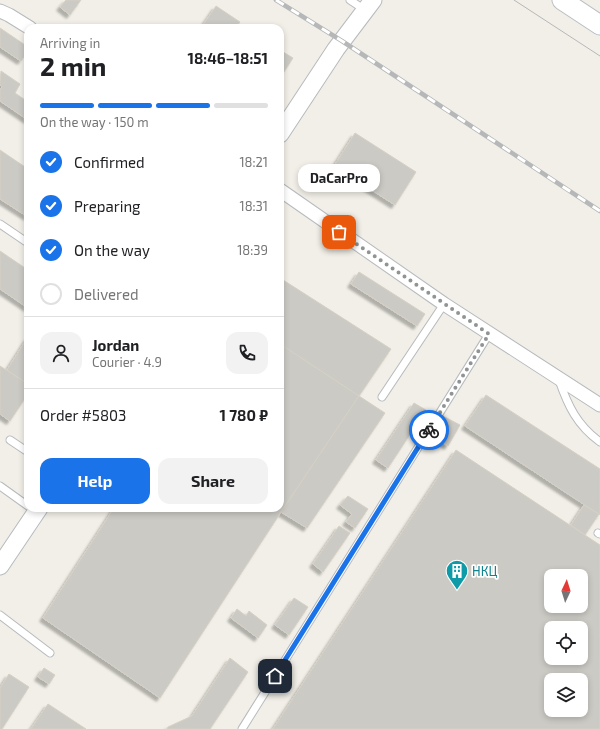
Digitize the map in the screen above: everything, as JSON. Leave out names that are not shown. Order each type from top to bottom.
[{"type":"main road","points":[[562,0],[600,25]]},
{"type":"street","points":[[284,128],[336,49],[369,5]]},
{"type":"street","points":[[0,11],[24,24]]},
{"type":"street","points":[[284,193],[444,304],[600,405]]},
{"type":"street","points":[[0,566],[32,512]]},
{"type":"lane","points":[[350,0],[369,5]]},
{"type":"lane","points":[[0,224],[24,240]]},
{"type":"lane","points":[[382,398],[444,304]]},
{"type":"lane","points":[[242,729],[489,334]]},
{"type":"lane","points":[[558,378],[567,403],[578,420],[600,442]]},
{"type":"lane","points":[[10,440],[24,449]]},
{"type":"lane","points":[[1,488],[24,502]]},
{"type":"lane","points":[[0,615],[50,653]]},
{"type":"building","points":[[66,0],[81,0],[70,15],[60,7]]},
{"type":"building","points":[[216,6],[240,22],[239,24],[204,24]]},
{"type":"building","points":[[0,28],[24,44],[24,57],[21,61],[0,47]]},
{"type":"building","points":[[284,52],[293,58],[284,72]]},
{"type":"building","points":[[1,71],[20,84],[15,93],[24,99],[24,117],[0,101],[0,90],[2,87],[0,85]]},
{"type":"building","points":[[355,133],[416,172],[395,205],[334,166]]},
{"type":"building","points":[[0,150],[24,166],[24,214],[0,199]]},
{"type":"building","points":[[0,251],[24,267],[24,305],[0,289]]},
{"type":"building","points":[[359,272],[425,314],[417,326],[351,284]]},
{"type":"building","points":[[284,281],[391,349],[359,396],[284,347]]},
{"type":"building","points":[[24,343],[24,381],[7,370]]},
{"type":"building","points":[[284,347],[359,396],[284,508]]},
{"type":"building","points":[[0,366],[24,381],[24,400],[10,421],[0,414]]},
{"type":"building","points":[[486,395],[600,469],[600,515],[465,426]]},
{"type":"building","points":[[359,396],[385,413],[307,528],[281,512],[284,512],[284,508]]},
{"type":"building","points":[[414,403],[426,410],[388,468],[376,460]]},
{"type":"building","points":[[443,416],[460,425],[448,446],[431,436]]},
{"type":"building","name":"НКЦ","points":[[456,450],[600,545],[600,729],[273,729]]},
{"type":"building","points":[[348,496],[368,509],[355,528],[346,522],[352,514],[340,505]]},
{"type":"building","points":[[584,505],[599,514],[585,535],[571,525]]},
{"type":"building","points":[[111,512],[281,512],[160,698],[43,618]]},
{"type":"building","points":[[339,526],[350,533],[323,572],[313,564]]},
{"type":"building","points":[[294,598],[308,607],[289,635],[275,625]]},
{"type":"building","points":[[237,609],[246,616],[249,611],[267,625],[258,638],[231,618]]},
{"type":"building","points":[[230,658],[248,672],[210,729],[167,729],[168,727],[192,716]]},
{"type":"building","points":[[44,668],[55,675],[49,684],[38,677]]},
{"type":"building","points":[[9,674],[29,687],[2,729],[0,729],[0,688]]},
{"type":"building","points":[[48,704],[86,729],[31,729]]},
{"type":"tram line","points":[[514,0],[600,56]]},
{"type":"railway","points":[[276,0],[342,41],[600,211]]},
{"type":"way so far","points":[[339,232],[489,334],[429,430]]},
{"type":"place","name":"DaCarPro","points":[[339,232]]},
{"type":"place","name":"НКЦ","points":[[457,590]]},
{"type":"route","points":[[275,676],[429,430]]}]
